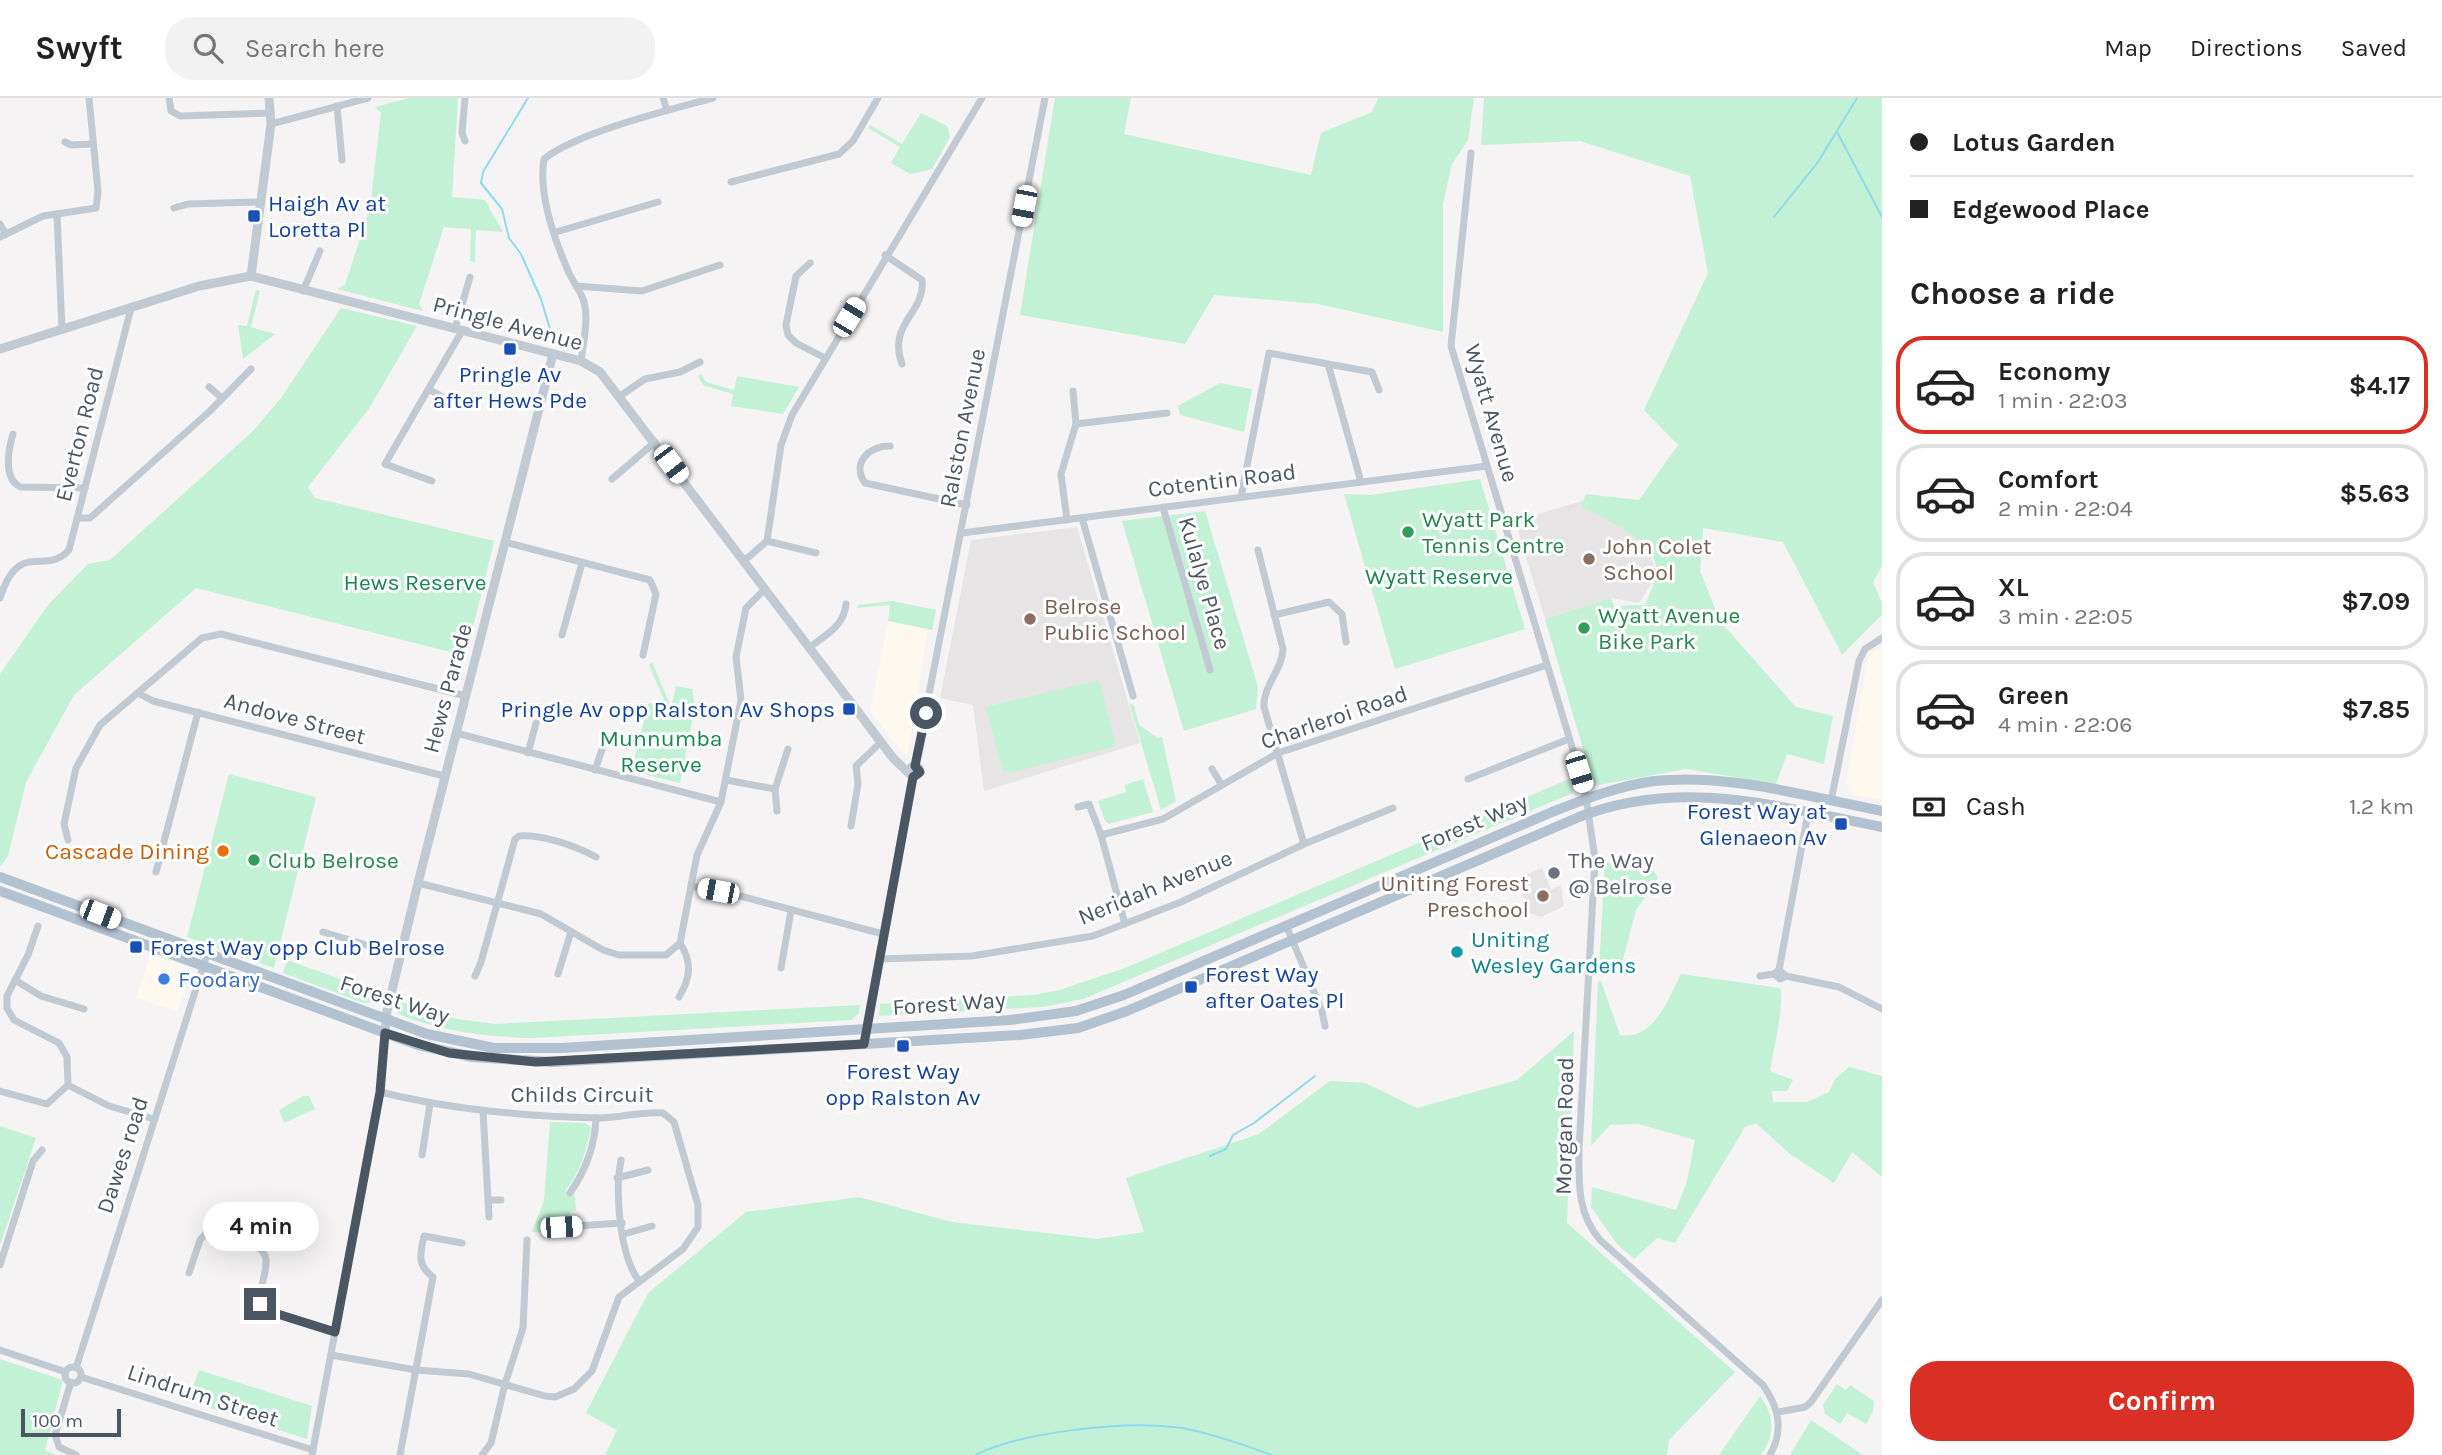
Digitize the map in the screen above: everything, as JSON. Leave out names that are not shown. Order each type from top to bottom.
[{"type":"main road","name":"Forest Way","points":[[0,877],[385,1020],[443,1038],[514,1049],[866,1030],[1041,1017],[1076,1011],[1116,998],[1587,798],[1622,787],[1673,780],[1716,781],[1879,810]]},
{"type":"main road","points":[[1754,787],[1767,794],[1799,801],[1808,813],[1817,806],[1864,812],[1879,810]]},
{"type":"main road","name":"Forest Way","points":[[0,891],[385,1033],[449,1053],[536,1062],[1020,1035],[1078,1028],[1128,1011],[1590,813],[1637,801],[1687,796],[1726,798],[1882,827]]},
{"type":"street","points":[[0,223],[3,236],[43,216],[96,208],[98,191],[89,98]]},
{"type":"street","points":[[169,98],[171,111],[180,116],[271,113]]},
{"type":"street","points":[[251,276],[271,124],[269,98]]},
{"type":"street","points":[[271,124],[341,103],[368,98]]},
{"type":"street","points":[[465,98],[462,133],[465,141]]},
{"type":"street","points":[[663,98],[667,110]]},
{"type":"street","points":[[581,361],[586,320],[584,302],[556,232],[541,176],[544,159],[557,148],[667,110],[713,98]]},
{"type":"street","points":[[731,182],[839,154],[853,141],[877,98]]},
{"type":"street","points":[[744,561],[766,541],[771,492],[785,430],[885,255],[906,229],[982,98]]},
{"type":"street","name":"Ralston Avenue","points":[[864,1044],[912,771],[962,533],[1045,98]]},
{"type":"street","points":[[341,103],[342,160]]},
{"type":"street","points":[[65,142],[71,145],[92,144]]},
{"type":"street","name":"Wyatt Avenue","points":[[1471,153],[1451,346],[1587,798]]},
{"type":"street","points":[[174,208],[188,204],[260,202]]},
{"type":"street","points":[[556,232],[658,202]]},
{"type":"street","points":[[57,214],[62,330]]},
{"type":"street","points":[[303,291],[320,251]]},
{"type":"street","points":[[885,255],[922,280],[922,292],[898,335],[897,349],[902,364]]},
{"type":"street","points":[[810,263],[796,276],[786,326],[788,335],[796,343],[825,358]]},
{"type":"street","points":[[576,286],[642,291],[720,265]]},
{"type":"street","name":"Pringle Avenue","points":[[0,349],[199,286],[251,276],[581,361],[600,372],[897,763],[912,771]]},
{"type":"street","points":[[432,481],[385,464],[430,390],[458,330],[470,277]]},
{"type":"street","name":"Everton Road","points":[[0,598],[7,575],[22,563],[36,559],[52,560],[62,557],[69,550],[131,308]]},
{"type":"street","points":[[1241,497],[1269,353],[1373,372],[1379,390]]},
{"type":"street","name":"Hews Parade","points":[[385,1033],[385,1020],[444,776],[553,354]]},
{"type":"street","points":[[620,397],[645,379],[680,372],[700,362]]},
{"type":"street","points":[[1328,364],[1361,482]]},
{"type":"street","points":[[77,518],[90,518],[251,369]]},
{"type":"street","points":[[209,387],[222,398]]},
{"type":"street","points":[[430,390],[459,406]]},
{"type":"street","points":[[1067,520],[1061,474],[1076,424],[1073,391]]},
{"type":"street","points":[[1076,424],[1167,413]]},
{"type":"street","points":[[13,434],[9,445],[9,478],[13,484],[21,487],[85,488]]},
{"type":"street","points":[[612,479],[655,442]]},
{"type":"street","points":[[890,446],[873,448],[865,454],[860,470],[865,483],[967,505]]},
{"type":"street","name":"Cotentin Road","points":[[962,533],[1488,466]]},
{"type":"street","name":"Kulalye Place","points":[[1163,507],[1210,670]]},
{"type":"street","points":[[1082,518],[1132,696]]},
{"type":"street","points":[[766,541],[816,553]]},
{"type":"street","points":[[505,542],[650,580],[655,586],[656,594],[643,655]]},
{"type":"street","points":[[1258,550],[1282,656],[1266,691],[1264,703],[1304,844]]},
{"type":"street","points":[[562,635],[582,563]]},
{"type":"street","points":[[418,883],[541,914],[603,950],[635,957],[666,955],[680,943],[701,843],[721,802],[741,700],[736,666],[744,620],[751,600],[765,589]]},
{"type":"street","points":[[1273,615],[1329,602],[1342,614],[1346,642]]},
{"type":"street","points":[[810,647],[837,626],[845,616],[846,604]]},
{"type":"street","points":[[68,840],[64,824],[69,794],[88,745],[100,725],[202,638],[221,634],[466,696]]},
{"type":"street","points":[[1831,801],[1858,661],[1865,649],[1882,638]]},
{"type":"street","name":"Charleroi Road","points":[[1101,835],[1163,819],[1278,753],[1547,665]]},
{"type":"street","name":"Andove Street","points":[[138,693],[153,701],[444,776]]},
{"type":"street","points":[[156,872],[198,712]]},
{"type":"street","points":[[528,753],[536,723]]},
{"type":"street","points":[[456,733],[721,802]]},
{"type":"street","points":[[1468,779],[1569,738]]},
{"type":"street","points":[[596,770],[604,741]]},
{"type":"street","points":[[851,825],[858,784],[856,766],[881,742]]},
{"type":"street","points":[[777,811],[775,789],[788,749]]},
{"type":"street","points":[[1212,769],[1221,784]]},
{"type":"street","points":[[726,780],[775,789]]},
{"type":"street","name":"Morgan Road","points":[[1587,798],[1595,859],[1579,1150],[1579,1194],[1583,1213],[1600,1240],[1763,1385],[1778,1412]]},
{"type":"street","points":[[1078,807],[1089,804],[1101,835],[1125,924]]},
{"type":"street","name":"Neridah Avenue","points":[[879,958],[972,956],[1093,936],[1181,902],[1304,844],[1392,808]]},
{"type":"street","points":[[1776,972],[1808,813]]},
{"type":"street","points":[[475,976],[512,844],[519,836],[584,850],[596,857]]},
{"type":"street","points":[[691,886],[744,897],[883,934]]},
{"type":"street","points":[[781,968],[791,911]]},
{"type":"street","points":[[1286,925],[1322,1011],[1325,1026]]},
{"type":"street","points":[[0,1091],[47,1104],[68,1085],[67,1057],[59,1043],[23,1026],[9,1014],[6,1002],[38,926]]},
{"type":"street","points":[[323,932],[400,955]]},
{"type":"street","points":[[558,974],[572,932]]},
{"type":"street","points":[[679,997],[690,972],[688,957],[680,943]]},
{"type":"street","name":"Dawes road","points":[[76,1368],[207,954]]},
{"type":"street","points":[[1760,976],[1776,972],[1839,987],[1882,1009]]},
{"type":"street","points":[[15,980],[41,996],[84,1009]]},
{"type":"street","points":[[313,1453],[380,1092],[385,1033]]},
{"type":"street","points":[[68,1085],[108,1106],[154,1119]]},
{"type":"street","name":"Childs Circuit","points":[[331,1355],[415,1370],[470,1374],[555,1398],[574,1389],[592,1371],[619,1297],[691,1241],[698,1227],[698,1205],[670,1116],[657,1112],[596,1118],[483,1111],[430,1104],[380,1092]]},
{"type":"street","points":[[422,1155],[430,1104]]},
{"type":"street","points":[[483,1111],[489,1217]]},
{"type":"street","points":[[570,1193],[584,1170],[594,1139],[596,1118]]},
{"type":"street","points":[[0,1265],[33,1161],[42,1150]]},
{"type":"street","points":[[621,1160],[617,1178],[628,1265],[639,1281]]},
{"type":"street","points":[[617,1178],[648,1170]]},
{"type":"street","points":[[488,1200],[501,1200]]},
{"type":"street","points":[[561,1227],[622,1223]]},
{"type":"street","points":[[624,1234],[652,1226]]},
{"type":"street","points":[[189,1273],[200,1240],[207,1232],[254,1245],[260,1248],[267,1261],[260,1297],[264,1309],[335,1332]]},
{"type":"street","points":[[400,1455],[433,1278],[419,1259],[424,1236],[462,1243]]},
{"type":"street","points":[[482,1455],[491,1443],[525,1317],[527,1240]]},
{"type":"street","points":[[1770,1455],[1778,1436],[1778,1412],[1805,1407],[1811,1402],[1882,1300]]},
{"type":"street","points":[[0,1350],[66,1372],[76,1368],[81,1377],[71,1382]]},
{"type":"street","points":[[66,1372],[71,1382],[55,1435],[59,1447],[76,1455]]},
{"type":"street","name":"Lindrum Street","points":[[81,1377],[313,1453]]},
{"type":"shaded area","name":"John Colet School","points":[[1592,498],[1639,524],[1654,566],[1652,583],[1639,603],[1611,598],[1545,619],[1515,521]]},
{"type":"shaded area","name":"Belrose Public School","points":[[1077,527],[1140,743],[984,791],[973,705],[940,698],[971,540]]},
{"type":"shaded area","points":[[888,621],[928,629],[908,753],[903,754],[870,711]]},
{"type":"shaded area","points":[[1882,647],[1882,800],[1854,795],[1846,784],[1868,656]]},
{"type":"shaded area","name":"Uniting Forest Preschool","points":[[1542,868],[1551,890],[1561,885],[1564,906],[1541,917],[1530,913],[1516,879]]},
{"type":"shaded area","points":[[150,954],[189,968],[178,1012],[136,998]]},
{"type":"green space","points":[[409,98],[458,98],[452,197],[485,200],[503,232],[476,230],[475,262],[470,261],[471,229],[444,227],[419,304],[423,311],[337,289],[345,285],[370,208],[381,113],[375,107]]},
{"type":"green space","points":[[1055,98],[1131,98],[1124,134],[1311,175],[1321,133],[1372,112],[1378,98],[1474,98],[1468,140],[1452,164],[1443,203],[1443,332],[1318,304],[1214,295],[1185,344],[1020,315]]},
{"type":"green space","points":[[1484,98],[1882,98],[1882,566],[1873,582],[1882,603],[1882,615],[1842,655],[1783,542],[1703,528],[1700,571],[1720,621],[1796,707],[1833,716],[1824,764],[1787,754],[1776,784],[1686,769],[1594,786],[1545,619],[1611,598],[1614,606],[1645,605],[1656,573],[1650,551],[1629,533],[1581,506],[1586,494],[1639,500],[1678,445],[1644,410],[1708,273],[1690,176],[1580,141],[1481,145]]},
{"type":"green space","points":[[921,113],[947,126],[950,137],[932,169],[910,174],[891,163],[900,147],[868,128],[870,125],[902,144]]},
{"type":"green space","points":[[256,290],[260,291],[251,327],[275,334],[243,359],[238,325],[247,326]]},
{"type":"green space","name":"Hews Reserve","points":[[341,308],[417,326],[370,407],[308,487],[315,498],[494,541],[466,656],[196,588],[74,695],[26,782],[8,856],[0,867],[0,674],[48,605],[88,564],[110,560],[253,431],[281,398]]},
{"type":"green space","points":[[701,374],[706,382],[734,390],[737,376],[799,387],[783,414],[731,406],[733,394],[703,385],[698,376]]},
{"type":"green space","points":[[1220,383],[1252,389],[1244,432],[1180,415],[1178,406]]},
{"type":"green space","name":"Wyatt Reserve","points":[[1480,479],[1525,629],[1395,669],[1344,494],[1370,495]]},
{"type":"green space","points":[[1205,511],[1258,687],[1256,709],[1184,731],[1122,521]]},
{"type":"green space","points":[[892,601],[936,610],[932,630],[888,621],[890,605],[857,608],[858,605]]},
{"type":"green space","name":"Munnumba Reserve","points":[[652,662],[671,707],[676,686],[692,689],[695,707],[680,783],[631,771],[649,703],[667,707],[649,665]]},
{"type":"green space","points":[[1099,680],[1116,746],[1013,772],[1003,771],[986,707]]},
{"type":"green space","points":[[1129,702],[1134,706],[1139,725],[1158,738],[1162,737],[1176,801],[1161,810]]},
{"type":"green space","name":"Club Belrose","points":[[229,774],[316,797],[274,968],[187,937]]},
{"type":"green space","points":[[1143,779],[1153,812],[1109,824],[1105,821],[1098,801],[1126,792],[1125,785]]},
{"type":"green space","points":[[1569,779],[1573,793],[1083,999],[1043,1007],[879,1016],[880,1004],[1034,995],[1059,990],[1125,968]]},
{"type":"green space","points":[[1605,861],[1622,870],[1654,871],[1658,878],[1636,910],[1621,967],[1599,968]]},
{"type":"green space","points":[[287,960],[379,993],[375,1002],[364,1003],[283,973]]},
{"type":"green space","points":[[1681,974],[1780,988],[1780,1015],[1770,1071],[1793,1080],[1787,1091],[1772,1091],[1773,1102],[1807,1102],[1829,1092],[1835,1079],[1849,1067],[1882,1076],[1882,1177],[1852,1152],[1834,1183],[1790,1154],[1756,1123],[1745,1127],[1675,1243],[1657,1238],[1634,1259],[1617,1244],[1591,1207],[1592,1187],[1676,1210],[1687,1181],[1695,1140],[1639,1124],[1610,1125],[1591,1146],[1598,982],[1601,981],[1620,1035],[1632,1035],[1642,1031],[1659,1016]]},
{"type":"green space","points":[[398,1001],[457,1019],[495,1024],[860,1005],[859,1013],[851,1020],[534,1038],[483,1035],[433,1026],[395,1011]]},
{"type":"green space","points":[[1574,1031],[1567,1223],[1735,1372],[1669,1440],[1667,1455],[605,1455],[617,1430],[586,1413],[648,1293],[746,1212],[859,1197],[952,1222],[1097,1239],[1144,1232],[1126,1178],[1259,1134],[1330,1081],[1365,1083],[1417,1108],[1517,1080]]},
{"type":"green space","points":[[303,1096],[309,1096],[315,1109],[284,1123],[279,1110]]},
{"type":"green space","points":[[550,1122],[585,1123],[591,1127],[582,1160],[565,1191],[575,1196],[576,1211],[570,1211],[570,1221],[559,1223],[557,1234],[532,1232],[544,1201]]},
{"type":"green space","points":[[0,1126],[36,1138],[0,1245]]},
{"type":"green space","points":[[0,1359],[63,1380],[45,1450],[56,1455],[0,1455]]},
{"type":"green space","points":[[199,1370],[312,1406],[307,1439],[188,1401]]},
{"type":"green space","points":[[1837,1384],[1846,1390],[1850,1385],[1874,1401],[1873,1411],[1866,1424],[1847,1413],[1840,1424],[1825,1414],[1823,1405]]},
{"type":"green space","points":[[1760,1396],[1771,1418],[1771,1433],[1766,1448],[1761,1455],[1719,1455]]},
{"type":"green space","points":[[1811,1420],[1863,1455],[1790,1455]]},
{"type":"waterway","points":[[528,98],[483,172],[481,183],[502,209],[509,238],[521,254],[541,299],[552,336]]},
{"type":"waterway","points":[[1774,217],[1818,162],[1857,98]]},
{"type":"waterway","points":[[1837,132],[1882,217]]},
{"type":"waterway","points":[[1210,1156],[1226,1149],[1233,1135],[1254,1123],[1315,1076]]},
{"type":"waterway","points":[[975,1455],[1045,1434],[1127,1426],[1174,1427],[1196,1431],[1271,1455]]},
{"type":"place","name":"Haigh Av at Loretta Pl","points":[[254,216]]},
{"type":"place","name":"Pringle Av after Hews Pde","points":[[510,349]]},
{"type":"place","name":"Wyatt Park Tennis Centre","points":[[1408,532]]},
{"type":"place","name":"John Colet School","points":[[1589,559]]},
{"type":"place","name":"Belrose Public School","points":[[1030,619]]},
{"type":"place","name":"Wyatt Avenue Bike Park","points":[[1584,628]]},
{"type":"place","name":"Pringle Av opp Ralston Av Shops","points":[[849,709]]},
{"type":"place","name":"Forest Way at Glenaeon Av","points":[[1841,824]]},
{"type":"place","name":"Cascade Dining","points":[[223,851]]},
{"type":"place","name":"Club Belrose","points":[[254,860]]},
{"type":"place","name":"The Way @ Belrose","points":[[1554,873]]},
{"type":"place","name":"Uniting Forest Preschool","points":[[1543,896]]},
{"type":"place","name":"Forest Way opp Club Belrose","points":[[136,947]]},
{"type":"place","name":"Uniting Wesley Gardens","points":[[1457,952]]},
{"type":"place","name":"Foodary","points":[[164,979]]},
{"type":"place","name":"Forest Way after Oates Pl","points":[[1191,987]]},
{"type":"place","name":"Forest Way opp Ralston Av","points":[[903,1046]]},
{"type":"route","points":[[260,1304],[268,1311],[335,1332],[384,1071],[385,1033],[449,1053],[484,1059],[536,1062],[864,1044],[913,777],[920,772],[915,766],[926,713]]}]
